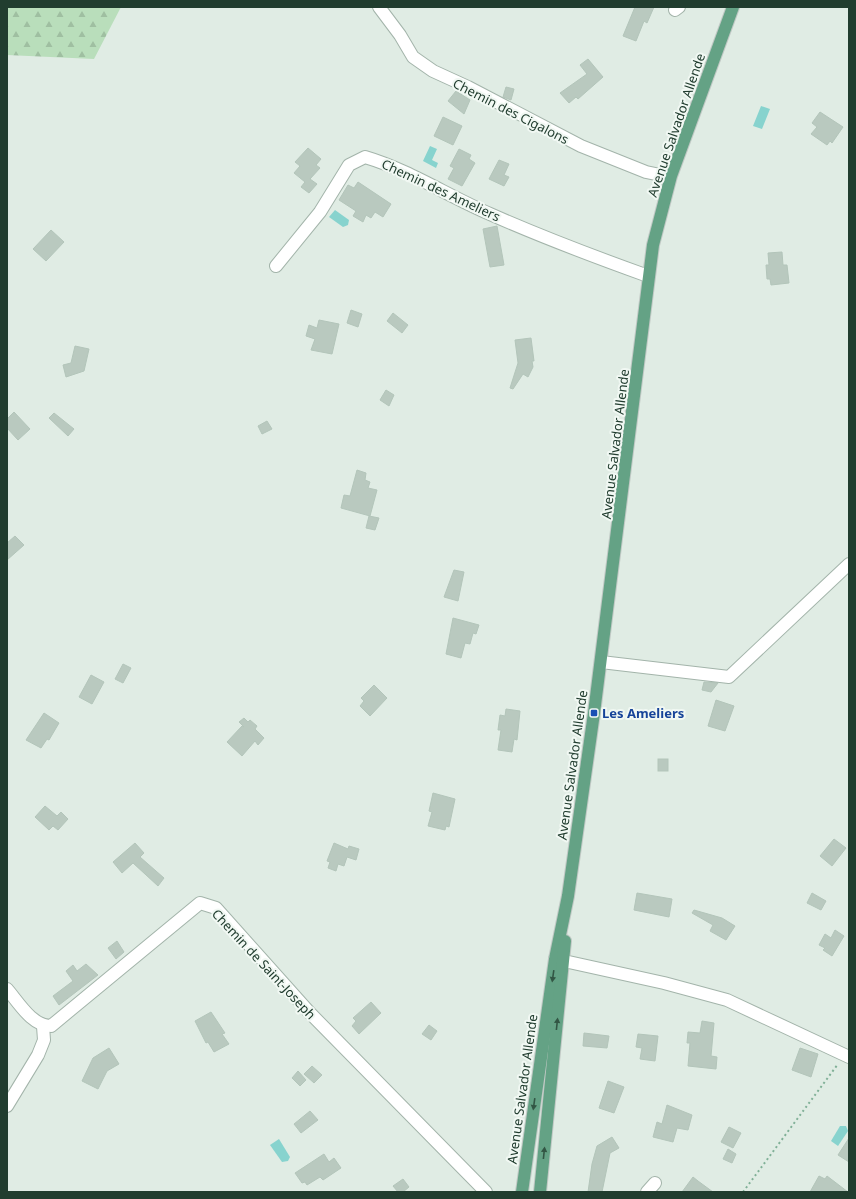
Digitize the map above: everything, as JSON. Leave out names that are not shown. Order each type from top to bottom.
[{"type":"main road","name":"Avenue Salvador Allende","points":[[522,1192],[560,960],[601,662],[653,245],[670,177],[733,7]]},
{"type":"main road","name":"Avenue Salvador Allende","points":[[540,1192],[560,960]]},
{"type":"street","name":"Chemin des Cigalons","points":[[379,7],[413,57],[433,71],[468,87],[581,146],[646,172],[670,177]]},
{"type":"street","name":"Chemin des Ameliers","points":[[276,266],[320,212],[349,165],[365,157],[387,163],[496,217],[648,276]]},
{"type":"street","points":[[601,662],[729,677],[849,564]]},
{"type":"street","name":"Chemin de Saint-Joseph","points":[[43,1026],[51,1026],[200,903],[216,908],[309,1012],[486,1192]]},
{"type":"street","points":[[560,960],[664,982],[727,1000],[848,1055]]},
{"type":"street","points":[[7,990],[36,1022],[43,1026],[44,1040],[38,1055],[7,1106]]},
{"type":"path","points":[[743,1192],[819,1087],[848,1055]]},
{"type":"green space","points":[[7,7],[121,7],[94,59],[7,55]]},
{"type":"water","points":[[761,106],[770,109],[762,129],[753,126]]},
{"type":"water","points":[[430,146],[437,149],[432,160],[438,163],[436,168],[423,161]]},
{"type":"water","points":[[335,210],[349,220],[348,225],[343,227],[329,217]]},
{"type":"water","points":[[840,1126],[846,1126],[848,1131],[838,1146],[831,1141]]},
{"type":"water","points":[[279,1139],[290,1157],[288,1161],[282,1162],[270,1145]]},
{"type":"building","points":[[635,7],[654,7],[647,23],[644,21],[636,41],[623,36]]},
{"type":"building","points":[[588,59],[603,77],[578,99],[576,97],[569,103],[560,93],[587,74],[580,65]]},
{"type":"building","points":[[506,87],[514,89],[511,100],[503,97]]},
{"type":"building","points":[[456,91],[470,100],[464,114],[448,101]]},
{"type":"building","points":[[820,112],[843,127],[832,143],[830,141],[827,145],[811,134],[817,127],[812,123]]},
{"type":"building","points":[[443,117],[462,126],[453,145],[434,136]]},
{"type":"building","points":[[308,148],[321,159],[316,165],[320,168],[310,179],[317,184],[309,193],[301,187],[305,182],[294,173],[300,166],[295,162]]},
{"type":"building","points":[[459,149],[471,155],[469,159],[475,163],[462,186],[448,179],[454,168],[450,166]]},
{"type":"building","points":[[499,160],[509,164],[504,175],[509,177],[504,186],[489,179]]},
{"type":"building","points":[[358,182],[391,204],[383,217],[375,212],[371,218],[366,215],[363,222],[353,216],[356,211],[339,200],[348,185],[354,188]]},
{"type":"building","points":[[497,226],[504,265],[490,267],[483,229]]},
{"type":"building","points":[[51,230],[64,242],[46,261],[33,249]]},
{"type":"building","points":[[782,252],[783,265],[787,265],[789,283],[771,285],[770,279],[767,279],[766,265],[769,265],[768,253]]},
{"type":"building","points":[[351,310],[362,314],[358,327],[347,323]]},
{"type":"building","points":[[393,313],[408,325],[402,333],[387,321]]},
{"type":"building","points":[[319,320],[339,324],[332,354],[311,350],[315,339],[306,336],[309,325],[317,328]]},
{"type":"building","points":[[531,338],[534,361],[532,361],[533,367],[528,377],[523,374],[513,389],[510,388],[518,363],[515,340]]},
{"type":"building","points":[[75,346],[89,349],[84,371],[66,377],[63,365],[71,363]]},
{"type":"building","points":[[386,390],[394,395],[389,406],[380,400]]},
{"type":"building","points":[[14,412],[30,429],[18,440],[7,428],[7,419]]},
{"type":"building","points":[[54,413],[74,429],[68,436],[49,418]]},
{"type":"building","points":[[267,421],[272,429],[262,434],[258,426]]},
{"type":"building","points":[[357,470],[366,473],[365,480],[370,482],[368,488],[377,490],[370,516],[341,508],[344,495],[350,496]]},
{"type":"building","points":[[369,516],[379,518],[375,530],[366,528]]},
{"type":"building","points":[[15,536],[24,545],[7,560],[7,543]]},
{"type":"building","points":[[454,570],[464,572],[458,601],[444,597]]},
{"type":"building","points":[[453,618],[479,625],[476,634],[473,633],[470,644],[465,643],[461,658],[446,654]]},
{"type":"building","points":[[123,664],[131,668],[123,683],[115,679]]},
{"type":"building","points":[[91,675],[104,682],[92,704],[79,697]]},
{"type":"building","points":[[704,682],[718,683],[711,692],[702,690]]},
{"type":"building","points":[[374,685],[387,698],[370,716],[360,706],[364,701],[361,698]]},
{"type":"building","points":[[716,700],[734,706],[725,731],[708,726]]},
{"type":"building","points":[[506,709],[520,711],[517,740],[514,739],[512,752],[498,750],[501,730],[498,730],[500,715],[505,716]]},
{"type":"building","points":[[44,713],[59,723],[49,740],[47,739],[41,748],[26,740]]},
{"type":"building","points":[[244,718],[248,722],[250,720],[257,726],[255,729],[264,738],[258,745],[255,741],[242,756],[227,742],[242,726],[244,727],[239,722]]},
{"type":"building","points":[[658,759],[668,759],[668,771],[658,771]]},
{"type":"building","points":[[433,793],[455,799],[449,827],[446,826],[445,830],[428,826],[432,812],[429,811]]},
{"type":"building","points":[[45,806],[57,816],[61,812],[68,819],[58,830],[53,826],[49,830],[35,817]]},
{"type":"building","points":[[834,839],[846,848],[832,866],[820,856]]},
{"type":"building","points":[[135,843],[144,853],[140,857],[164,878],[158,886],[133,863],[122,873],[113,862]]},
{"type":"building","points":[[334,843],[348,849],[349,846],[359,849],[356,860],[347,857],[344,866],[338,864],[336,871],[328,868],[330,862],[327,861]]},
{"type":"building","points":[[637,893],[672,899],[669,917],[634,910]]},
{"type":"building","points":[[812,893],[826,901],[821,910],[807,903]]},
{"type":"building","points":[[694,910],[722,918],[735,926],[726,940],[710,931],[713,925],[692,913]]},
{"type":"building","points":[[835,930],[844,936],[832,956],[823,950],[825,948],[819,945],[825,934],[831,938]]},
{"type":"building","points":[[117,941],[124,952],[116,959],[108,948]]},
{"type":"building","points":[[86,964],[98,975],[59,1005],[53,996],[73,981],[66,971],[73,965],[77,971]]},
{"type":"building","points":[[371,1002],[381,1013],[359,1034],[352,1026],[356,1021],[353,1018]]},
{"type":"building","points":[[211,1012],[225,1033],[222,1034],[229,1044],[214,1052],[208,1042],[206,1043],[195,1021]]},
{"type":"building","points":[[702,1021],[714,1023],[711,1056],[717,1057],[716,1069],[688,1066],[690,1043],[687,1043],[688,1032],[700,1033]]},
{"type":"building","points":[[429,1025],[437,1031],[431,1040],[422,1034]]},
{"type":"building","points":[[584,1033],[609,1036],[607,1048],[583,1046]]},
{"type":"building","points":[[638,1034],[658,1036],[655,1061],[640,1059],[642,1048],[636,1047]]},
{"type":"building","points":[[109,1048],[119,1064],[107,1071],[98,1089],[82,1081],[93,1058]]},
{"type":"building","points":[[800,1048],[818,1054],[811,1077],[792,1070]]},
{"type":"building","points":[[312,1066],[322,1075],[314,1083],[304,1074]]},
{"type":"building","points":[[298,1071],[306,1080],[300,1086],[292,1078]]},
{"type":"building","points":[[608,1081],[624,1087],[614,1113],[599,1108]]},
{"type":"building","points":[[667,1105],[692,1115],[688,1130],[677,1128],[673,1142],[653,1137],[657,1122],[662,1124]]},
{"type":"building","points":[[310,1111],[318,1120],[301,1133],[294,1124]]},
{"type":"building","points":[[729,1127],[741,1133],[733,1148],[721,1142]]},
{"type":"building","points":[[612,1137],[619,1148],[610,1153],[602,1192],[588,1192],[592,1164],[597,1146]]},
{"type":"building","points":[[849,1138],[849,1162],[838,1155]]},
{"type":"building","points":[[728,1149],[736,1154],[732,1163],[723,1159]]},
{"type":"building","points":[[324,1154],[329,1162],[334,1158],[341,1168],[323,1180],[320,1177],[307,1185],[305,1182],[302,1183],[295,1173]]},
{"type":"building","points":[[819,1176],[825,1179],[827,1176],[848,1192],[810,1192]]},
{"type":"building","points":[[693,1177],[698,1181],[713,1192],[682,1192]]},
{"type":"building","points":[[403,1179],[409,1187],[403,1192],[398,1192],[393,1186]]},
{"type":"place","name":"Les Ameliers","points":[[594,713]]}]
